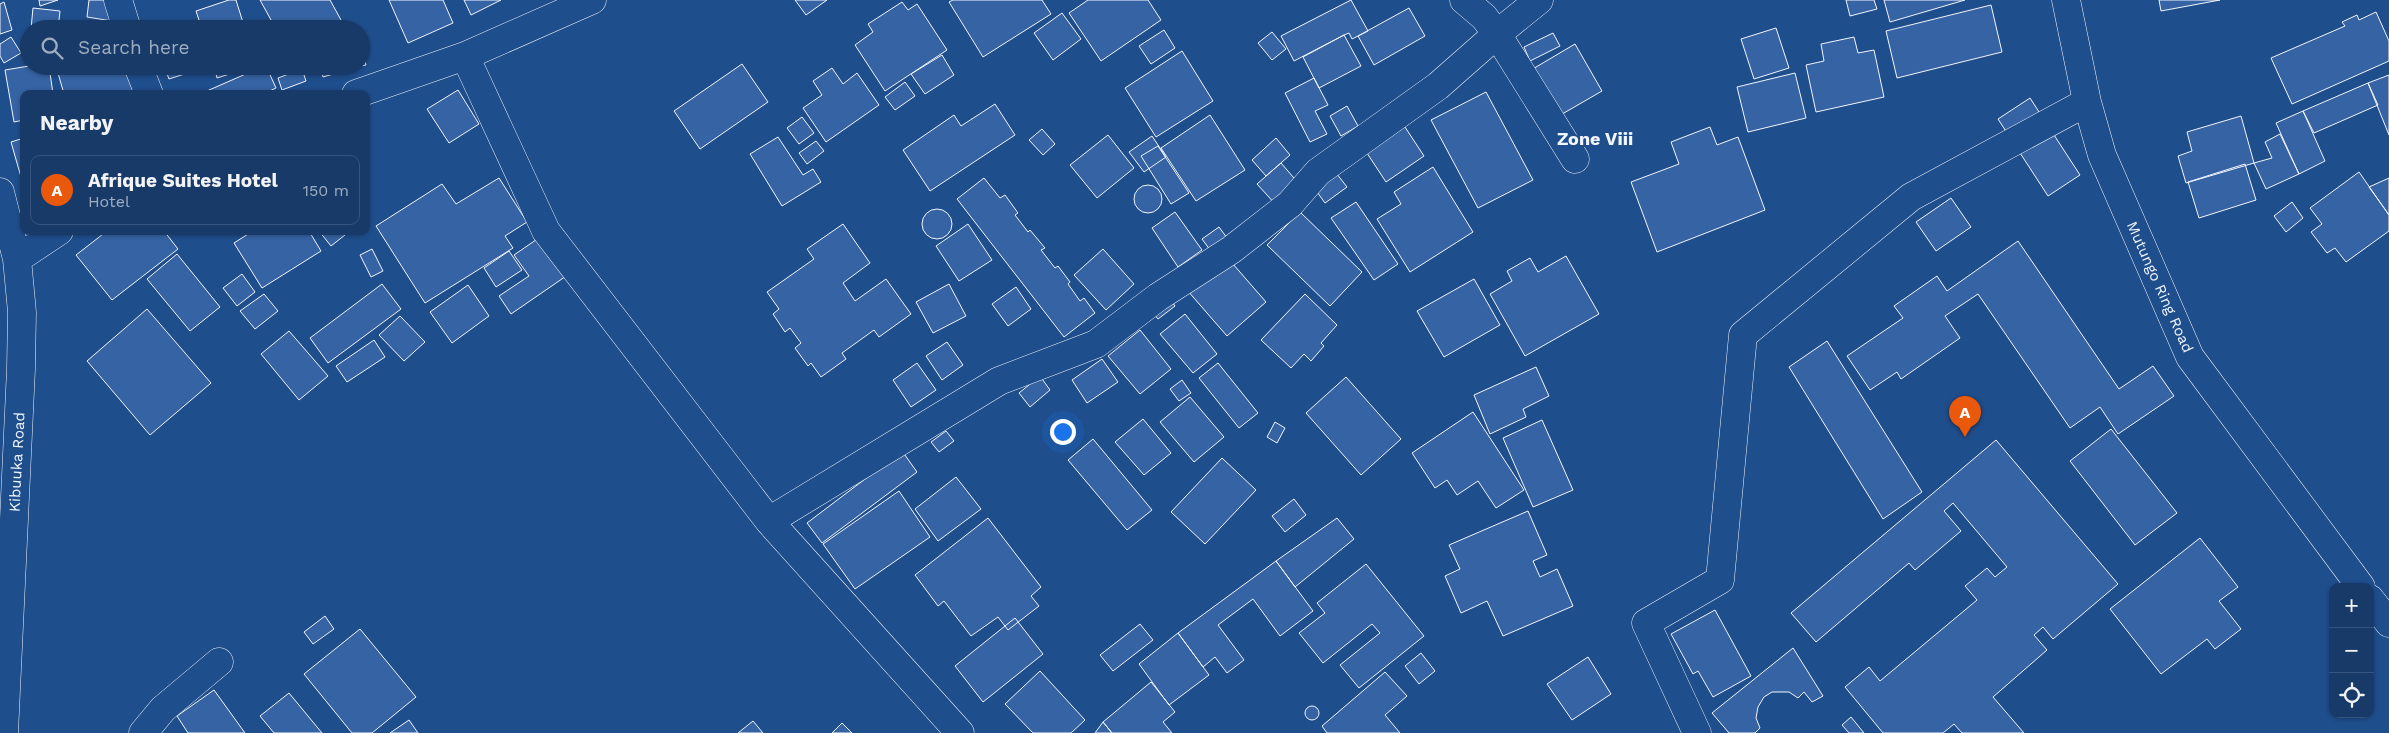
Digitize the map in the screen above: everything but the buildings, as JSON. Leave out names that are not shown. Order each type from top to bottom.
[{"type":"street","points":[[118,0],[124,20]]},
{"type":"street","points":[[367,90],[465,56],[592,0]]},
{"type":"street","points":[[1464,0],[1484,17],[1496,34],[1575,159]]},
{"type":"street","points":[[769,521],[999,381],[1096,344],[1158,297],[1231,250],[1290,204],[1318,172],[1438,86],[1496,34],[1539,0]]},
{"type":"street","name":"Mutungo Ring Road","points":[[2066,0],[2087,102],[2102,155],[2190,357],[2358,583]]},
{"type":"street","points":[[465,56],[546,231],[769,521],[960,733]]},
{"type":"street","points":[[142,75],[148,90]]},
{"type":"street","points":[[1697,733],[1646,623],[1720,580],[1743,336],[1911,197],[2087,102]]},
{"type":"street","name":"Kibuuka Road","points":[[0,192],[17,259],[22,312],[9,432],[4,733]]},
{"type":"street","points":[[17,259],[52,235]]},
{"type":"street","points":[[2374,604],[2389,623]]},
{"type":"street","points":[[143,733],[163,710],[219,662]]},
{"type":"place","name":"Afrique Suites Hotel","points":[[1965,437]]},
{"type":"district","name":"Zone Viii","points":[[1595,139]]}]
